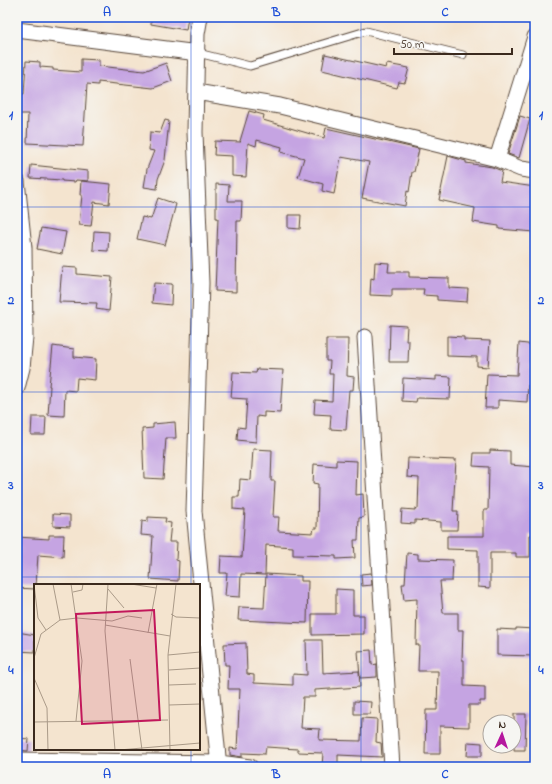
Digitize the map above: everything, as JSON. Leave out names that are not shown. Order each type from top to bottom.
[{"type":"street","points":[[200,17],[197,34],[198,53],[195,132],[201,283],[194,511],[219,765]]},
{"type":"street","points":[[17,30],[198,53]]},
{"type":"street","points":[[497,159],[535,37]]},
{"type":"street","points":[[196,92],[280,106],[497,159],[521,169],[535,171]]},
{"type":"street","points":[[17,181],[24,248],[25,337],[22,368],[17,388]]},
{"type":"street","points":[[365,337],[392,767]]},
{"type":"street","points":[[17,760],[250,767]]},
{"type":"lane","points":[[198,53],[250,66],[366,31],[463,55]]},
{"type":"building","points":[[151,17],[188,17],[186,30],[151,24]]},
{"type":"building","points":[[325,54],[386,68],[387,64],[409,68],[405,83],[399,82],[397,88],[322,70]]},
{"type":"building","points":[[81,59],[99,60],[99,66],[144,71],[166,63],[172,81],[153,88],[98,82],[98,85],[87,84],[83,146],[27,143],[28,114],[19,114],[19,94],[24,94],[26,61],[40,62],[40,67],[53,68],[53,70],[81,72]]},
{"type":"building","points":[[249,111],[264,115],[263,120],[324,138],[326,128],[419,149],[414,172],[412,172],[409,192],[407,191],[405,206],[362,198],[369,162],[341,157],[334,194],[322,191],[323,184],[298,177],[304,158],[281,152],[282,147],[257,140],[256,146],[248,143],[246,177],[232,176],[232,156],[214,155],[215,141],[241,142],[240,141]]},
{"type":"building","points":[[520,116],[530,119],[519,158],[508,154]]},
{"type":"building","points":[[165,120],[169,121],[165,160],[158,179],[157,189],[144,187],[147,169],[154,151],[149,150],[150,132],[160,133]]},
{"type":"building","points":[[448,156],[466,161],[466,163],[492,167],[502,171],[500,182],[535,187],[534,232],[499,229],[499,226],[473,222],[475,208],[439,200]]},
{"type":"building","points":[[31,165],[88,171],[88,181],[76,180],[75,182],[30,178]]},
{"type":"building","points":[[81,181],[111,184],[109,204],[94,202],[91,226],[79,225],[82,195],[80,195]]},
{"type":"building","points":[[216,184],[229,185],[228,201],[242,201],[241,221],[237,221],[236,292],[215,291],[218,218],[216,218]]},
{"type":"building","points":[[158,198],[176,204],[165,245],[137,239],[142,217],[151,219]]},
{"type":"building","points":[[288,215],[301,215],[300,229],[288,228]]},
{"type":"building","points":[[41,228],[66,232],[62,254],[37,249]]},
{"type":"building","points":[[94,231],[109,232],[108,251],[93,250]]},
{"type":"building","points":[[375,262],[389,263],[388,272],[409,272],[409,277],[449,278],[449,288],[468,289],[467,302],[437,300],[437,296],[423,295],[424,289],[392,289],[392,296],[370,295],[371,278],[374,279]]},
{"type":"building","points":[[62,267],[77,268],[77,274],[112,277],[109,311],[96,309],[97,303],[59,302]]},
{"type":"building","points":[[154,283],[172,284],[171,305],[152,303]]},
{"type":"building","points":[[390,325],[407,326],[406,341],[409,341],[408,362],[389,362]]},
{"type":"building","points":[[447,336],[464,337],[464,340],[490,341],[488,367],[477,366],[477,357],[447,356]]},
{"type":"building","points":[[326,339],[348,339],[347,376],[354,377],[353,390],[349,390],[346,430],[330,429],[331,415],[314,414],[315,400],[332,401],[333,374],[329,374],[330,361],[326,361]]},
{"type":"building","points":[[519,343],[535,345],[535,364],[531,364],[530,385],[528,385],[527,402],[498,400],[498,408],[485,408],[487,374],[517,375]]},
{"type":"building","points":[[53,346],[74,349],[74,357],[96,359],[95,380],[77,378],[76,391],[65,390],[64,416],[48,415]]},
{"type":"building","points":[[257,369],[283,370],[280,413],[264,412],[264,417],[257,416],[256,442],[237,440],[238,427],[245,428],[247,399],[231,398],[233,372],[256,373]]},
{"type":"building","points":[[436,376],[451,377],[450,399],[417,398],[416,402],[402,401],[403,378],[436,380]]},
{"type":"building","points":[[32,417],[46,417],[45,435],[31,435]]},
{"type":"building","points":[[175,422],[176,438],[166,438],[163,479],[144,478],[142,429],[153,428],[153,424]]},
{"type":"building","points":[[253,449],[272,450],[271,481],[275,481],[273,517],[279,517],[278,531],[313,533],[314,528],[317,528],[318,484],[313,483],[314,464],[336,466],[336,460],[357,461],[356,495],[363,494],[364,517],[359,518],[358,540],[354,540],[355,558],[336,559],[336,556],[293,555],[293,547],[266,545],[265,575],[241,574],[240,597],[225,596],[227,573],[220,573],[221,556],[242,557],[245,510],[233,509],[233,497],[239,497],[240,479],[251,480]]},
{"type":"building","points":[[490,450],[510,451],[510,465],[535,467],[535,535],[530,535],[530,557],[516,557],[516,553],[490,553],[490,588],[478,587],[478,550],[447,549],[447,536],[484,536],[484,510],[488,510],[489,467],[473,466],[474,453],[490,453]]},
{"type":"building","points":[[408,458],[456,460],[453,511],[458,511],[457,530],[441,530],[441,522],[415,520],[415,524],[401,523],[402,509],[418,509],[419,478],[407,477]]},
{"type":"building","points":[[53,514],[70,515],[70,527],[53,526]]},
{"type":"building","points":[[148,517],[166,518],[165,522],[171,523],[169,542],[177,542],[176,560],[179,561],[178,581],[150,579],[153,536],[141,535],[142,521],[148,522]]},
{"type":"building","points":[[49,535],[64,535],[63,557],[38,555],[36,584],[34,584],[34,589],[17,588],[17,537],[49,539]]},
{"type":"building","points":[[407,553],[418,554],[418,559],[453,560],[452,581],[440,581],[443,613],[458,613],[458,630],[463,630],[462,660],[464,660],[464,686],[485,687],[485,701],[480,701],[480,705],[469,705],[469,727],[440,726],[440,754],[425,754],[426,710],[437,710],[438,671],[418,671],[419,645],[416,645],[417,599],[404,600],[402,584],[405,584]]},
{"type":"building","points":[[371,573],[372,585],[362,586],[361,574]]},
{"type":"building","points":[[266,574],[301,576],[301,581],[308,581],[307,623],[238,620],[239,607],[264,608]]},
{"type":"building","points":[[336,589],[353,590],[353,615],[364,615],[364,634],[312,635],[312,614],[336,614]]},
{"type":"building","points":[[516,628],[535,629],[535,656],[497,655],[497,629],[516,630]]},
{"type":"building","points":[[17,632],[34,635],[34,652],[17,651]]},
{"type":"building","points":[[306,640],[322,640],[323,673],[359,671],[360,687],[315,690],[315,697],[303,697],[301,728],[320,729],[319,740],[361,741],[362,718],[377,719],[376,742],[381,743],[382,757],[338,755],[338,767],[322,767],[323,753],[298,752],[298,749],[266,747],[265,754],[242,753],[242,757],[230,755],[230,748],[237,749],[240,689],[228,689],[229,665],[225,665],[224,644],[246,643],[247,674],[254,675],[254,683],[293,685],[293,674],[307,675]]},
{"type":"building","points":[[371,650],[372,665],[377,664],[377,677],[360,678],[358,651]]},
{"type":"building","points":[[354,701],[371,702],[370,714],[354,714]]},
{"type":"building","points":[[522,714],[526,714],[525,750],[522,750]]},
{"type":"building","points":[[17,738],[29,739],[28,751],[17,750]]},
{"type":"building","points":[[468,742],[482,743],[482,756],[467,756]]}]
